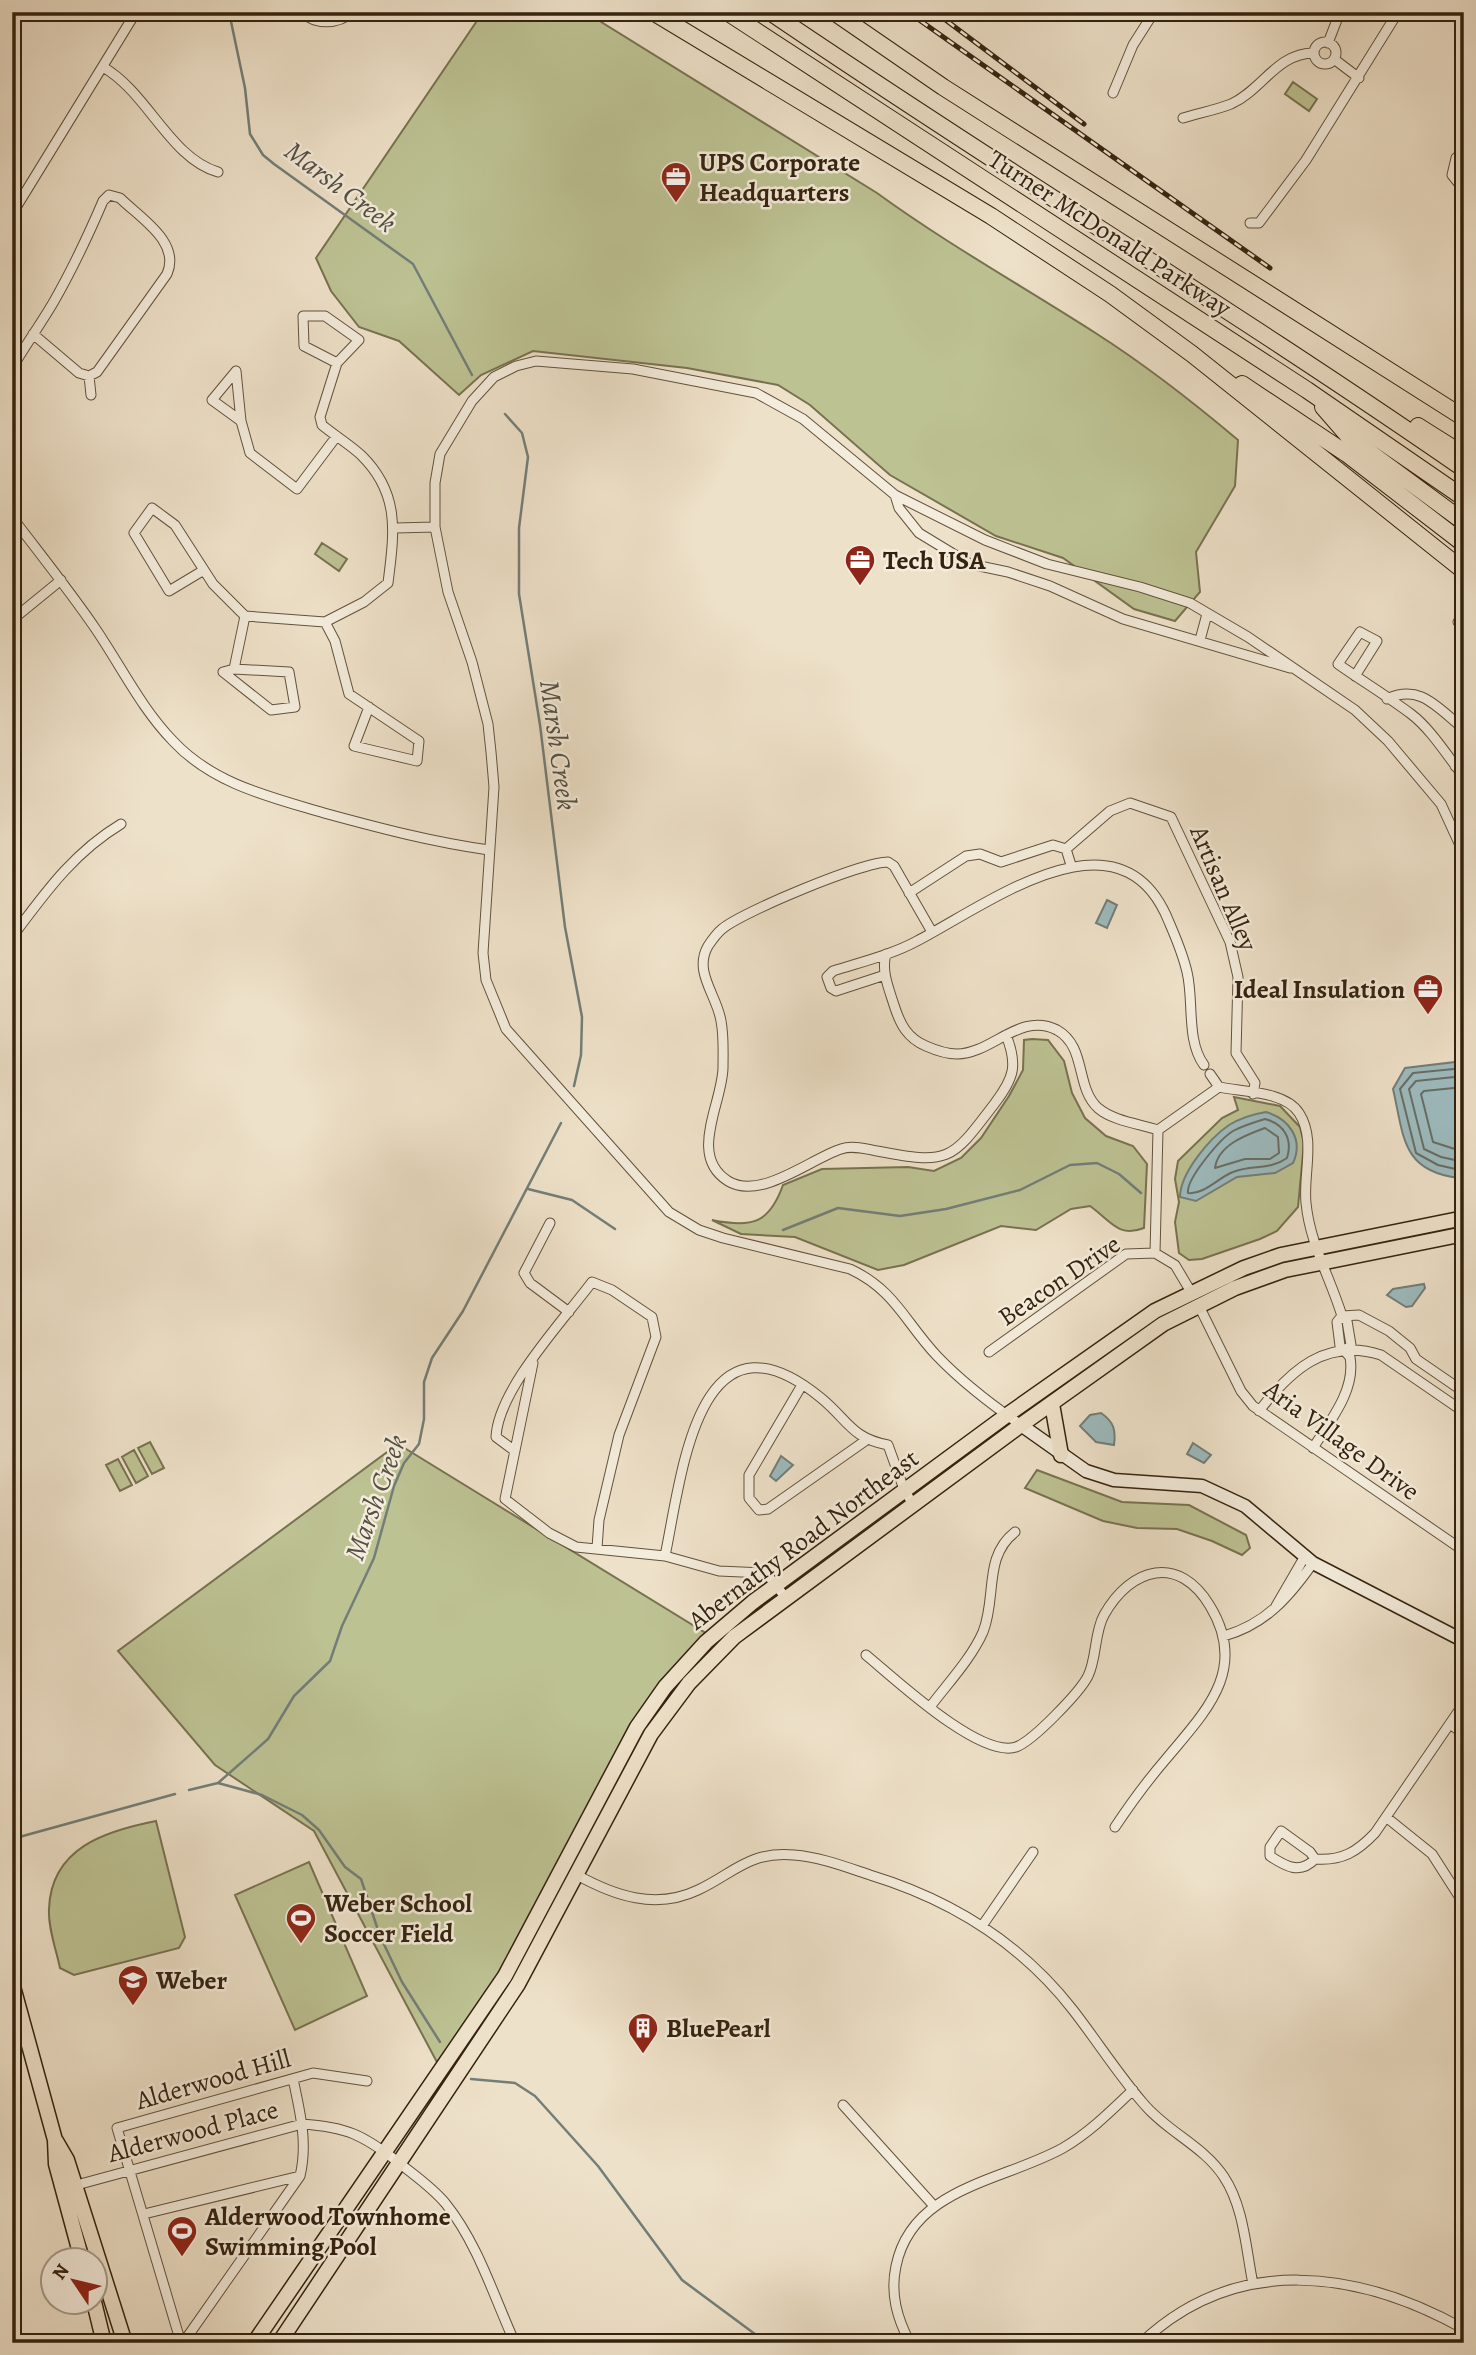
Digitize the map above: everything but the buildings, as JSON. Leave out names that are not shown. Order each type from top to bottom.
[{"type":"highway","points":[[653,12],[991,216],[1192,354],[1347,454],[1464,544]]},
{"type":"highway","name":"Turner McDonald Parkway","points":[[727,12],[1307,390],[1464,498]]},
{"type":"highway","name":"Turner McDonald Parkway","points":[[770,12],[941,126],[1275,340],[1464,469]]},
{"type":"highway","points":[[834,12],[943,87],[1464,418]]},
{"type":"highway","points":[[1275,340],[1464,455]]},
{"type":"highway","points":[[1192,354],[1464,571]]},
{"type":"highway","points":[[1307,390],[1350,438],[1464,522]]},
{"type":"main road","name":"Abernathy Road Northeast","points":[[254,2343],[508,1972],[613,1769],[650,1707],[706,1642],[776,1585],[1007,1415],[1122,1333],[1191,1292],[1244,1268],[1314,1246],[1464,1218]]},
{"type":"main road","name":"Abernathy Road Northeast","points":[[277,2343],[518,1984],[633,1766],[671,1706],[734,1637],[1130,1346],[1199,1306],[1250,1282],[1320,1261],[1464,1234]]},
{"type":"main road","points":[[1052,1404],[1061,1455]]},
{"type":"main road","points":[[12,1983],[55,2140],[56,2164],[78,2246]]},
{"type":"main road","points":[[55,2140],[67,2160],[125,2343]]},
{"type":"main road","points":[[277,2343],[286,2316],[313,2274],[320,2246]]},
{"type":"main road","points":[[97,2316],[104,2343]]},
{"type":"street","points":[[12,214],[136,12]]},
{"type":"street","points":[[300,12],[317,21],[328,22],[345,18],[353,12]]},
{"type":"street","points":[[1113,93],[1133,45],[1154,12]]},
{"type":"street","points":[[1328,43],[1340,12]]},
{"type":"street","points":[[1250,223],[1259,223],[1267,213],[1359,78],[1398,12]]},
{"type":"street","points":[[1314,53],[1320,44],[1328,43],[1335,49],[1334,59]]},
{"type":"street","points":[[1183,118],[1233,103],[1286,60],[1299,53],[1314,53]]},
{"type":"street","points":[[1314,53],[1321,63],[1334,59]]},
{"type":"street","points":[[1334,59],[1359,78]]},
{"type":"street","points":[[103,67],[133,88],[191,160],[218,172]]},
{"type":"street","points":[[1464,150],[1452,166],[1456,183],[1464,190]]},
{"type":"street","points":[[12,369],[70,272],[103,201],[109,195],[120,198],[167,244],[172,263],[97,372],[89,376],[79,373],[33,334]]},
{"type":"street","points":[[172,263],[185,266]]},
{"type":"street","points":[[204,570],[169,591],[134,533],[152,508],[175,525],[204,570],[213,584],[245,616],[325,622],[364,602],[388,583],[395,528],[391,500],[361,455],[322,425],[320,417],[337,363],[359,340],[325,316],[303,316],[304,346],[337,363]]},
{"type":"street","points":[[1464,854],[1441,804],[1394,747],[1355,710],[1248,637],[1190,603],[1140,587],[1047,564],[985,540],[895,495],[803,419],[756,393],[633,369],[536,361],[516,366],[494,377],[472,401],[440,454],[435,483],[435,527],[448,592],[472,662],[488,724],[494,787],[483,953],[486,980],[496,1011],[522,1050],[669,1212],[699,1230],[850,1269],[869,1277],[901,1307],[938,1357],[1007,1415],[1086,1471],[1114,1480],[1202,1486],[1245,1506],[1309,1559],[1464,1641]]},
{"type":"street","points":[[241,421],[212,400],[236,371],[241,421],[250,453],[297,489],[336,437]]},
{"type":"street","points":[[89,376],[91,395]]},
{"type":"street","points":[[895,495],[899,508],[919,533],[970,564],[1008,572],[1058,589],[1123,619],[1298,670]]},
{"type":"street","points":[[12,517],[61,580],[153,718],[186,754],[215,775],[259,794],[405,836],[489,850]]},
{"type":"street","points":[[395,528],[435,527]]},
{"type":"street","points":[[12,620],[61,580]]},
{"type":"street","points":[[1199,640],[1207,614]]},
{"type":"street","points":[[234,669],[245,616]]},
{"type":"street","points":[[325,622],[335,641],[349,694],[369,707],[419,741],[417,761],[354,746],[369,707]]},
{"type":"street","points":[[1355,676],[1377,642],[1360,632],[1338,664],[1387,699],[1412,715],[1464,777]]},
{"type":"street","points":[[234,669],[289,672],[295,707],[271,710],[223,673],[234,669]]},
{"type":"street","points":[[1387,699],[1399,694],[1415,693],[1464,729]]},
{"type":"street","points":[[1455,766],[1464,757]]},
{"type":"street","name":"Artisan Alley","points":[[1066,849],[1111,811],[1130,803],[1171,817],[1230,942],[1238,977],[1236,1053],[1255,1083],[1253,1094]]},
{"type":"street","points":[[13,936],[71,860],[94,840],[121,824]]},
{"type":"street","points":[[909,892],[966,856],[980,855],[1001,862],[1053,845],[1066,849],[1071,865]]},
{"type":"street","points":[[932,932],[894,866],[888,862],[786,897],[721,930],[708,947],[703,960],[704,972],[719,1013],[723,1033],[722,1086],[708,1139],[709,1153],[716,1168],[728,1181],[753,1187],[842,1148],[861,1148],[923,1160],[953,1153],[971,1136],[1011,1076],[1015,1059],[1006,1035]]},
{"type":"street","points":[[885,975],[836,991],[827,977],[832,971],[886,954],[932,932],[1001,893],[1071,865],[1098,863],[1130,871],[1156,893],[1187,972],[1196,1048],[1204,1065]]},
{"type":"street","points":[[886,954],[885,975],[898,1019],[909,1035],[920,1043],[957,1054],[1028,1025],[1041,1025],[1060,1032],[1075,1049],[1087,1089],[1096,1106],[1113,1116],[1158,1130]]},
{"type":"street","points":[[1210,1074],[1219,1087],[1279,1097],[1298,1111],[1308,1135],[1306,1202],[1314,1246],[1329,1277],[1342,1316],[1347,1321],[1351,1345],[1345,1350]]},
{"type":"street","points":[[1158,1130],[1219,1087]]},
{"type":"street","points":[[1158,1130],[1155,1253],[1175,1265],[1191,1292]]},
{"type":"street","points":[[550,1223],[524,1273],[530,1283],[569,1312]]},
{"type":"street","name":"Beacon Drive","points":[[989,1352],[1126,1254],[1155,1253]]},
{"type":"street","points":[[515,1451],[496,1437],[497,1420],[511,1387],[592,1282],[612,1290],[652,1317],[656,1338],[619,1435],[599,1520],[597,1548]]},
{"type":"street","name":"Aria Village Drive","points":[[1199,1306],[1241,1391],[1259,1411],[1464,1551]]},
{"type":"street","points":[[1342,1316],[1359,1315],[1389,1331],[1410,1348],[1416,1359],[1464,1392]]},
{"type":"street","points":[[1313,1447],[1342,1402],[1352,1365],[1345,1350]]},
{"type":"street","points":[[1259,1411],[1293,1371],[1305,1363],[1321,1354],[1367,1350],[1381,1355],[1464,1412]]},
{"type":"street","points":[[533,1361],[505,1499],[549,1533],[576,1547],[666,1556],[719,1571],[766,1573],[786,1598]]},
{"type":"street","points":[[666,1556],[685,1456],[717,1385],[742,1368],[754,1366],[778,1369],[821,1398],[865,1441],[888,1445],[905,1492],[914,1504]]},
{"type":"street","points":[[802,1385],[750,1475],[749,1498],[759,1510],[768,1509],[865,1441]]},
{"type":"street","points":[[930,1707],[975,1647],[990,1603],[995,1556],[1002,1542],[1015,1532]]},
{"type":"street","points":[[1224,1636],[1257,1624],[1276,1607],[1309,1559]]},
{"type":"street","points":[[866,1655],[930,1707],[986,1744],[995,1747],[1017,1747],[1049,1721],[1088,1676],[1102,1617],[1117,1596],[1134,1581],[1149,1574],[1171,1572],[1191,1581],[1212,1608],[1224,1636],[1224,1664],[1217,1694],[1206,1712],[1136,1794],[1115,1827]]},
{"type":"street","points":[[1315,1859],[1310,1852],[1281,1831],[1270,1847],[1270,1856],[1284,1866],[1298,1869],[1308,1866],[1315,1859],[1343,1857],[1357,1852],[1386,1817],[1464,1703]]},
{"type":"street","points":[[1450,1724],[1464,1734]]},
{"type":"street","points":[[1386,1817],[1432,1854],[1464,1904]]},
{"type":"street","points":[[982,1926],[1033,1852]]},
{"type":"street","points":[[577,1875],[620,1896],[661,1900],[698,1890],[752,1858],[774,1854],[796,1855],[918,1889],[982,1926],[1020,1956],[1056,1990],[1154,2115],[1206,2155],[1224,2178],[1236,2204],[1253,2284]]},
{"type":"street","name":"Alderwood Hill","points":[[131,2171],[117,2127],[313,2073],[367,2081]]},
{"type":"street","points":[[183,2343],[300,2176],[305,2156],[293,2079]]},
{"type":"street","points":[[910,2343],[898,2316],[894,2276],[907,2236],[934,2206],[954,2194],[1064,2148],[1133,2090]]},
{"type":"street","points":[[843,2105],[934,2206]]},
{"type":"street","name":"Alderwood Place","points":[[74,2186],[302,2124],[334,2126],[360,2134],[385,2150],[431,2188],[457,2220],[515,2343]]},
{"type":"street","points":[[131,2171],[183,2343]]},
{"type":"street","points":[[144,2214],[300,2176]]},
{"type":"street","points":[[1141,2343],[1173,2317],[1197,2303],[1253,2284],[1310,2279],[1339,2282],[1391,2296],[1464,2329]]},
{"type":"green space","points":[[483,12],[585,12],[877,193],[958,248],[1097,334],[1204,412],[1238,440],[1235,486],[1196,552],[1200,592],[1175,621],[1134,609],[1063,558],[996,536],[890,475],[810,405],[778,385],[687,368],[533,351],[481,375],[459,395],[399,341],[359,327],[331,291],[316,258]]},
{"type":"green space","points":[[1293,82],[1317,99],[1309,111],[1285,94]]},
{"type":"green space","points":[[322,543],[347,559],[339,571],[315,554]]},
{"type":"green space","points":[[1024,1040],[1048,1040],[1064,1061],[1072,1093],[1085,1118],[1106,1136],[1133,1146],[1147,1164],[1144,1228],[1135,1231],[1121,1229],[1090,1206],[1071,1209],[1036,1230],[1001,1226],[904,1265],[878,1270],[795,1237],[741,1234],[712,1220],[748,1223],[757,1220],[772,1208],[783,1185],[822,1169],[908,1167],[934,1171],[961,1158],[981,1138],[1009,1096],[1023,1070]]},
{"type":"green space","points":[[1234,1097],[1280,1106],[1300,1127],[1304,1143],[1298,1207],[1277,1231],[1202,1259],[1189,1260],[1179,1253],[1175,1222],[1179,1202],[1175,1179],[1178,1161],[1222,1118],[1238,1110]]},
{"type":"green space","points":[[150,1442],[164,1468],[152,1474],[138,1448]]},
{"type":"green space","points":[[398,1444],[717,1640],[664,1697],[600,1799],[566,1876],[514,1976],[447,2081],[314,1831],[215,1765],[118,1651]]},
{"type":"green space","points":[[134,1450],[148,1476],[136,1483],[122,1457]]},
{"type":"green space","points":[[118,1459],[132,1485],[120,1491],[106,1465]]},
{"type":"green space","points":[[1037,1470],[1122,1502],[1189,1505],[1246,1535],[1250,1548],[1242,1555],[1177,1529],[1137,1528],[1103,1521],[1025,1488]]},
{"type":"green space","points":[[156,1821],[185,1937],[179,1948],[74,1975],[60,1968],[49,1916],[52,1888],[59,1871],[70,1857],[100,1837]]},
{"type":"green space","name":"Weber School Soccer Field","points":[[309,1862],[367,1996],[295,2030],[235,1895]]},
{"type":"water","points":[[1107,900],[1117,905],[1107,928],[1096,923]]},
{"type":"water","points":[[1464,1061],[1464,1178],[1459,1178],[1426,1168],[1416,1159],[1403,1136],[1393,1089],[1405,1068]]},
{"type":"water","points":[[1266,1112],[1288,1125],[1292,1131],[1297,1146],[1293,1163],[1275,1173],[1237,1177],[1196,1201],[1180,1197],[1190,1167],[1213,1138],[1233,1123]]},
{"type":"water","points":[[1424,1284],[1425,1288],[1412,1306],[1406,1307],[1387,1295],[1393,1289]]},
{"type":"water","points":[[1101,1413],[1113,1427],[1114,1445],[1096,1442],[1080,1426],[1090,1415]]},
{"type":"water","points":[[1193,1443],[1211,1455],[1204,1463],[1187,1454]]},
{"type":"water","points":[[781,1456],[793,1465],[776,1481],[770,1476]]},
{"type":"waterway","name":"Marsh Creek","points":[[229,12],[245,88],[250,134],[263,155],[413,264],[472,375]]},
{"type":"waterway","name":"Marsh Creek","points":[[505,414],[522,433],[528,457],[519,528],[519,594],[540,725],[565,927],[582,1017],[581,1055],[574,1086]]},
{"type":"waterway","name":"Marsh Creek","points":[[218,1783],[268,1739],[294,1696],[330,1661],[342,1626],[374,1558],[394,1486],[404,1463],[419,1444],[424,1419],[424,1382],[432,1358],[463,1311],[561,1123]]},
{"type":"waterway","points":[[783,1230],[838,1208],[900,1216],[946,1209],[1020,1190],[1070,1165],[1097,1163],[1119,1174],[1141,1193]]},
{"type":"waterway","points":[[528,1189],[572,1200],[615,1229]]},
{"type":"waterway","points":[[189,1790],[218,1783],[262,1795],[302,1815],[319,1830],[345,1867],[361,1879],[380,1936],[402,1982],[440,2042]]},
{"type":"waterway","points":[[12,1839],[175,1794]]},
{"type":"waterway","points":[[471,2079],[515,2083],[535,2096],[598,2166],[682,2280],[763,2340],[772,2343]]},
{"type":"railway","points":[[908,12],[1270,268]]},
{"type":"railway","points":[[935,12],[1084,124]]},
{"type":"place","name":"UPS Corporate Headquarters","points":[[676,204]]},
{"type":"place","name":"Tech USA","points":[[860,587]]},
{"type":"place","name":"Ideal Insulation","points":[[1428,1016]]},
{"type":"place","name":"Weber School Soccer Field","points":[[301,1945]]},
{"type":"place","name":"Weber","points":[[133,2007]]},
{"type":"place","name":"BluePearl","points":[[643,2055]]},
{"type":"place","name":"Alderwood Townhome Swimming Pool","points":[[182,2258]]}]
